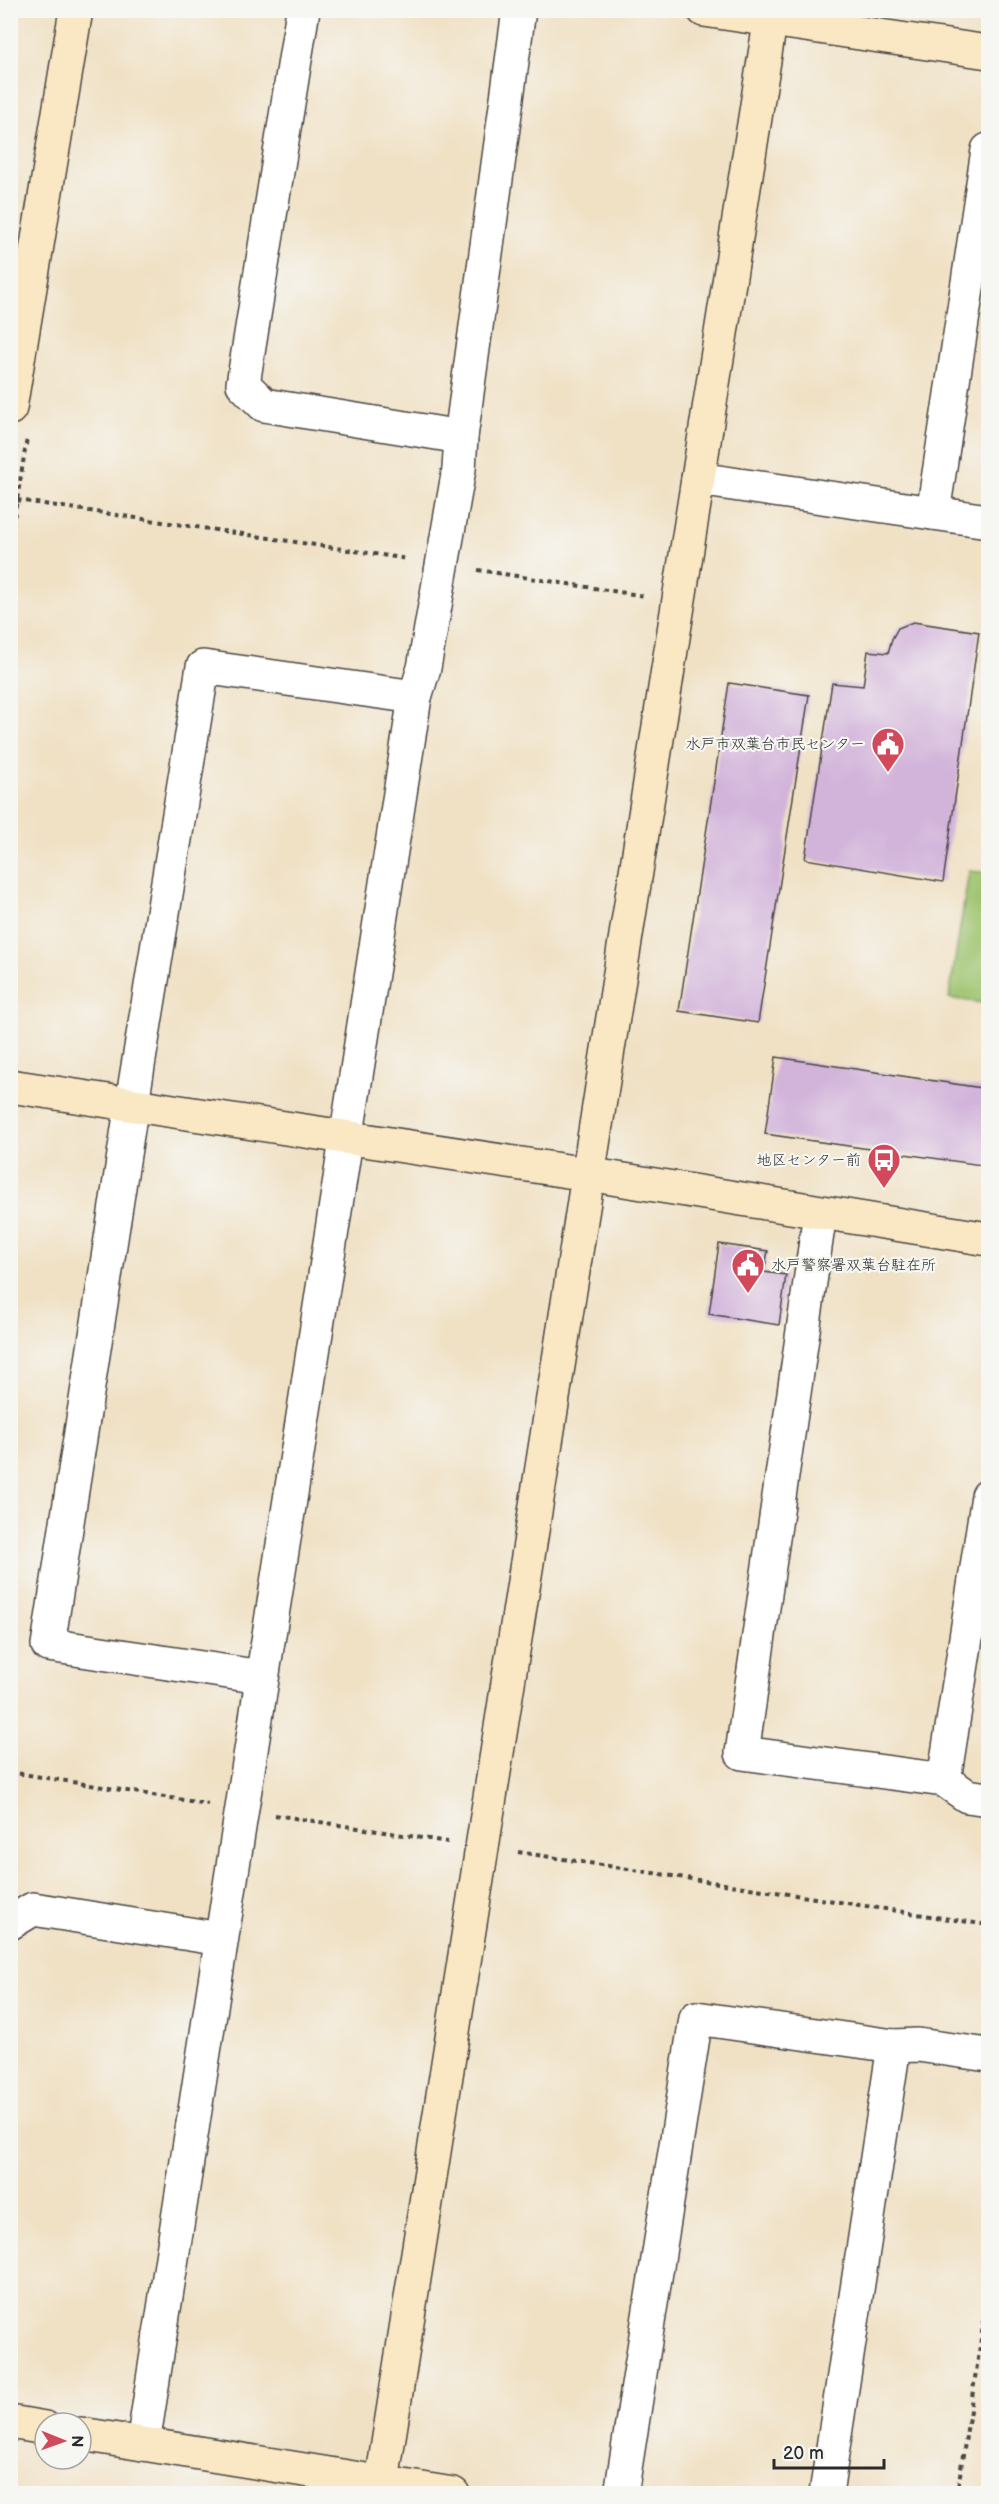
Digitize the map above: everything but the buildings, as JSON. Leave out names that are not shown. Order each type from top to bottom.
[{"type":"street","points":[[10,408],[76,10]]},
{"type":"street","points":[[303,10],[243,384],[264,405],[461,437]]},
{"type":"street","points":[[143,2444],[415,696],[424,668],[459,469],[461,437],[519,10]]},
{"type":"street","points":[[704,10],[771,15],[988,52]]},
{"type":"street","points":[[381,2488],[771,15]]},
{"type":"street","points":[[933,513],[988,150]]},
{"type":"street","points":[[698,479],[988,521]]},
{"type":"street","points":[[261,1677],[48,1645],[132,1103],[203,667],[415,696]]},
{"type":"street","points":[[10,1086],[587,1174],[988,1239]]},
{"type":"street","points":[[820,1213],[742,1753],[944,1780],[967,1796],[988,1799]]},
{"type":"street","points":[[944,1780],[988,1496]]},
{"type":"street","points":[[10,1923],[33,1909],[221,1939]]},
{"type":"street","points":[[621,2493],[696,2018],[894,2046],[918,2045],[988,2055]]},
{"type":"street","points":[[826,2493],[894,2046]]},
{"type":"street","points":[[10,2422],[33,2426]]},
{"type":"street","points":[[93,2436],[381,2488],[453,2493]]},
{"type":"path","points":[[17,500],[636,595]]},
{"type":"path","points":[[518,1852],[988,1925]]},
{"type":"path","points":[[957,2493],[988,2294]]},
{"type":"green space","points":[[969,871],[988,873],[988,1004],[949,998]]},
{"type":"place","name":"水戸市双葉台市民センター","points":[[888,773]]},
{"type":"place","name":"地区センター前","points":[[884,1189]]},
{"type":"place","name":"水戸警察署双葉台駐在所","points":[[748,1294]]}]
